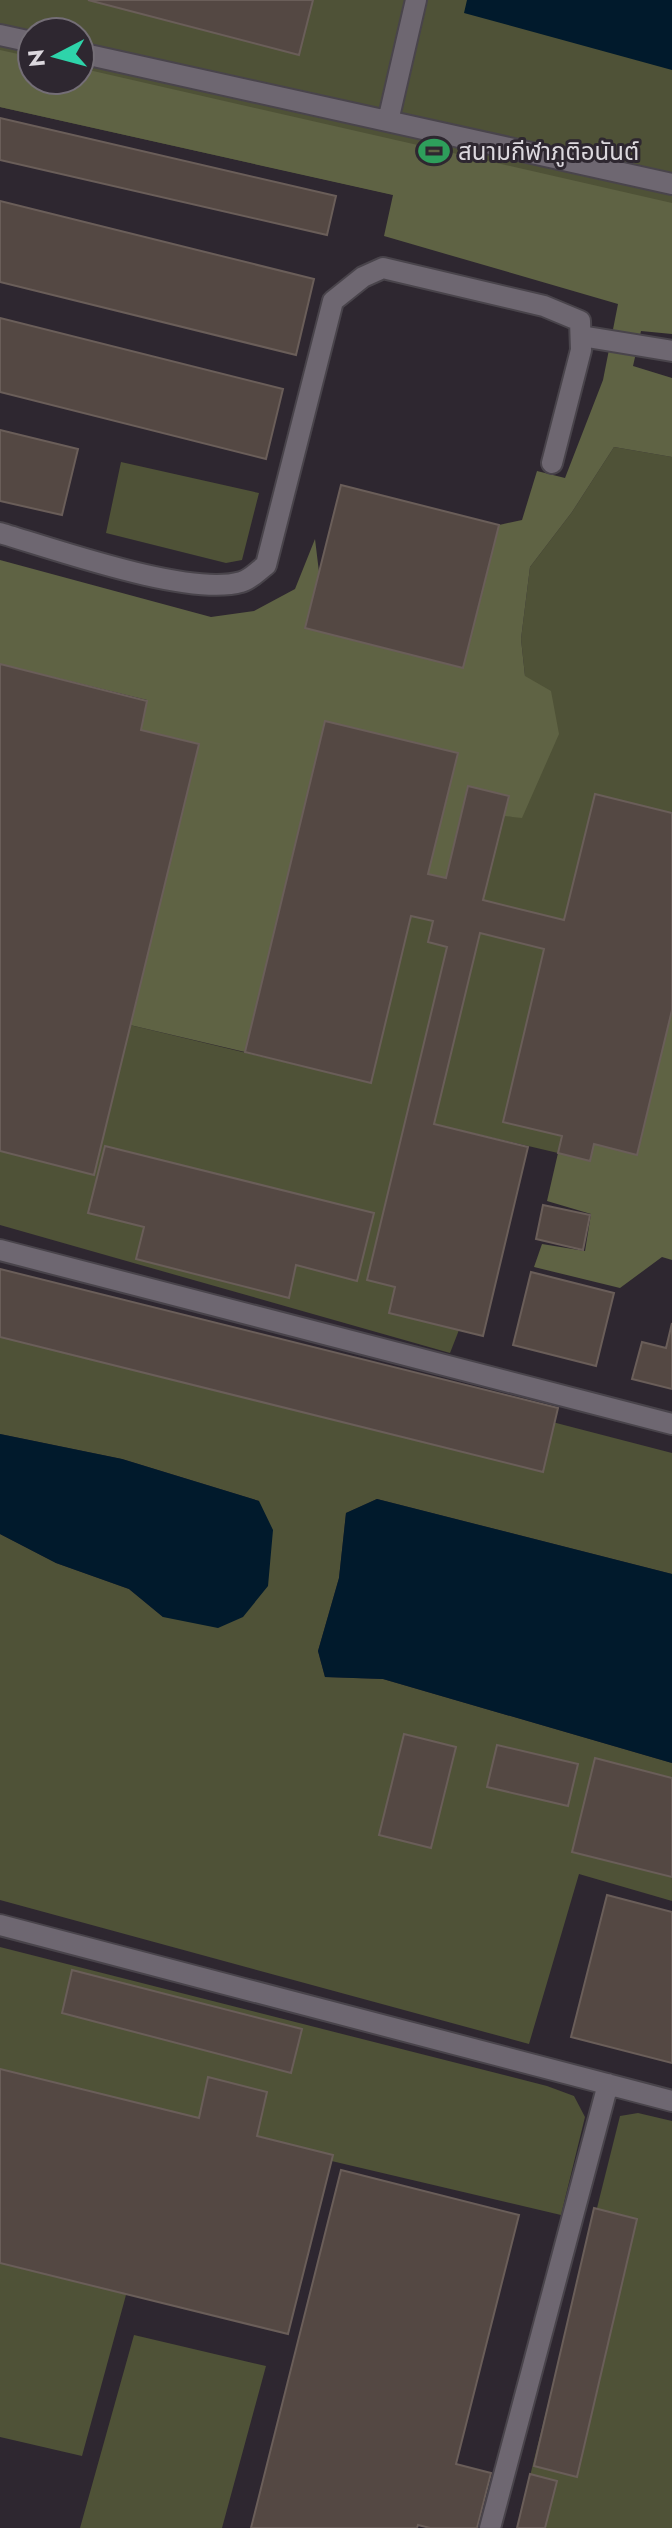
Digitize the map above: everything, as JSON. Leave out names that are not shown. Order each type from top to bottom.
[{"type":"lane","points":[[388,121],[416,0]]},
{"type":"lane","points":[[96,57],[672,184]]},
{"type":"lane","points":[[0,533],[134,572],[210,586],[243,582],[266,565],[333,301],[363,277],[383,268],[544,306],[580,321],[581,350],[552,463]]},
{"type":"lane","points":[[581,336],[672,351]]},
{"type":"lane","points":[[0,1250],[672,1424]]},
{"type":"lane","points":[[0,1925],[672,2101]]},
{"type":"lane","points":[[490,2528],[608,2084]]},
{"type":"green space","name":"สนามกีฬาภูติอนันต์","points":[[0,0],[672,0],[672,257],[0,107]]},
{"type":"green space","points":[[0,50],[16,54],[16,96],[96,96],[96,72],[672,203],[672,334],[641,331],[633,366],[672,378],[672,457],[614,447],[572,512],[530,567],[521,639],[525,676],[551,691],[559,734],[522,818],[503,816],[508,796],[469,786],[446,878],[428,874],[457,753],[325,721],[245,1052],[130,1025],[199,744],[141,730],[147,700],[0,664],[0,560],[211,617],[254,611],[295,589],[315,539],[319,572],[305,628],[463,668],[499,525],[522,520],[537,471],[565,478],[603,380],[618,304],[384,236],[393,195],[0,107]]},
{"type":"green space","points":[[614,447],[672,457],[672,813],[595,794],[564,920],[483,900],[503,816],[522,817],[525,676],[521,639],[530,567],[572,512]]},
{"type":"green space","points":[[121,462],[259,493],[242,560],[226,563],[106,533]]},
{"type":"green space","points":[[411,916],[433,921],[428,942],[447,947],[367,1279],[395,1287],[389,1313],[459,1330],[450,1353],[0,1225],[0,1151],[94,1174],[130,1025],[371,1083]]},
{"type":"green space","points":[[480,933],[544,949],[503,1121],[562,1136],[558,1153],[434,1124]]},
{"type":"green space","points":[[672,1010],[672,1260],[662,1257],[620,1288],[534,1267],[542,1244],[585,1251],[591,1214],[547,1201],[558,1153],[594,1144],[637,1155]]},
{"type":"green space","points":[[0,1279],[672,1453],[672,1574],[377,1499],[346,1513],[339,1578],[318,1651],[325,1677],[383,1679],[672,1763],[672,1901],[579,1874],[529,2044],[0,1900],[0,1534],[56,1563],[129,1589],[163,1617],[259,1501],[122,1459],[0,1434]]},
{"type":"green space","points":[[0,1947],[547,2086],[574,2096],[585,2117],[561,2215],[0,2083]]},
{"type":"green space","points":[[638,2113],[672,2121],[672,2528],[517,2528],[620,2116]]},
{"type":"green space","points":[[0,2240],[132,2273],[82,2456],[0,2437]]},
{"type":"green space","points":[[134,2335],[266,2366],[222,2528],[80,2528]]},
{"type":"water","points":[[467,0],[672,0],[672,70],[464,13]]},
{"type":"water","points":[[0,1434],[122,1459],[259,1501],[273,1530],[268,1586],[243,1617],[218,1628],[163,1617],[129,1589],[56,1563],[0,1534]]},
{"type":"water","points":[[377,1499],[672,1574],[672,1763],[383,1679],[325,1677],[318,1651],[339,1578],[346,1513]]},
{"type":"building","points":[[88,0],[313,0],[299,55]]},
{"type":"building","points":[[0,118],[336,196],[327,235],[0,160]]},
{"type":"building","points":[[0,201],[314,279],[296,355],[0,282]]},
{"type":"building","points":[[0,318],[283,389],[266,459],[0,392]]},
{"type":"building","points":[[0,430],[78,449],[62,515],[0,501]]},
{"type":"building","points":[[341,485],[499,525],[463,668],[305,628]]},
{"type":"building","points":[[0,664],[147,701],[141,730],[199,744],[94,1175],[0,1151]]},
{"type":"building","points":[[325,721],[458,753],[428,874],[446,878],[468,786],[509,796],[483,900],[564,920],[595,794],[672,813],[672,1010],[637,1155],[594,1144],[590,1161],[558,1153],[562,1136],[503,1122],[544,949],[480,933],[434,1124],[528,1147],[483,1336],[389,1313],[395,1287],[367,1280],[447,947],[428,942],[433,921],[411,916],[371,1083],[245,1052]]},
{"type":"building","points":[[105,1146],[374,1213],[357,1281],[296,1265],[289,1298],[136,1259],[144,1227],[88,1213]]},
{"type":"building","points":[[543,1205],[590,1215],[583,1250],[536,1239]]},
{"type":"building","points":[[0,1269],[558,1408],[543,1472],[0,1337]]},
{"type":"building","points":[[531,1272],[614,1293],[596,1366],[513,1345]]},
{"type":"building","points":[[672,1323],[672,1389],[632,1379],[642,1342],[666,1348]]},
{"type":"building","points":[[404,1734],[456,1747],[431,1848],[379,1835]]},
{"type":"building","points":[[497,1745],[578,1764],[568,1806],[487,1787]]},
{"type":"building","points":[[595,1758],[672,1778],[672,1877],[572,1852]]},
{"type":"building","points":[[607,1895],[672,1912],[672,2063],[571,2037]]},
{"type":"building","points":[[72,1970],[302,2029],[291,2073],[62,2013]]},
{"type":"building","points":[[0,2069],[199,2118],[208,2077],[267,2092],[257,2136],[333,2155],[288,2334],[0,2263]]},
{"type":"building","points":[[341,2170],[519,2215],[456,2464],[491,2473],[477,2528],[418,2525],[417,2528],[251,2528]]},
{"type":"building","points":[[594,2208],[637,2219],[577,2477],[534,2466]]},
{"type":"building","points":[[530,2474],[557,2481],[545,2528],[517,2528]]},
{"type":"place","name":"สนามกีฬาภูติอนันต์","points":[[434,151]]}]
